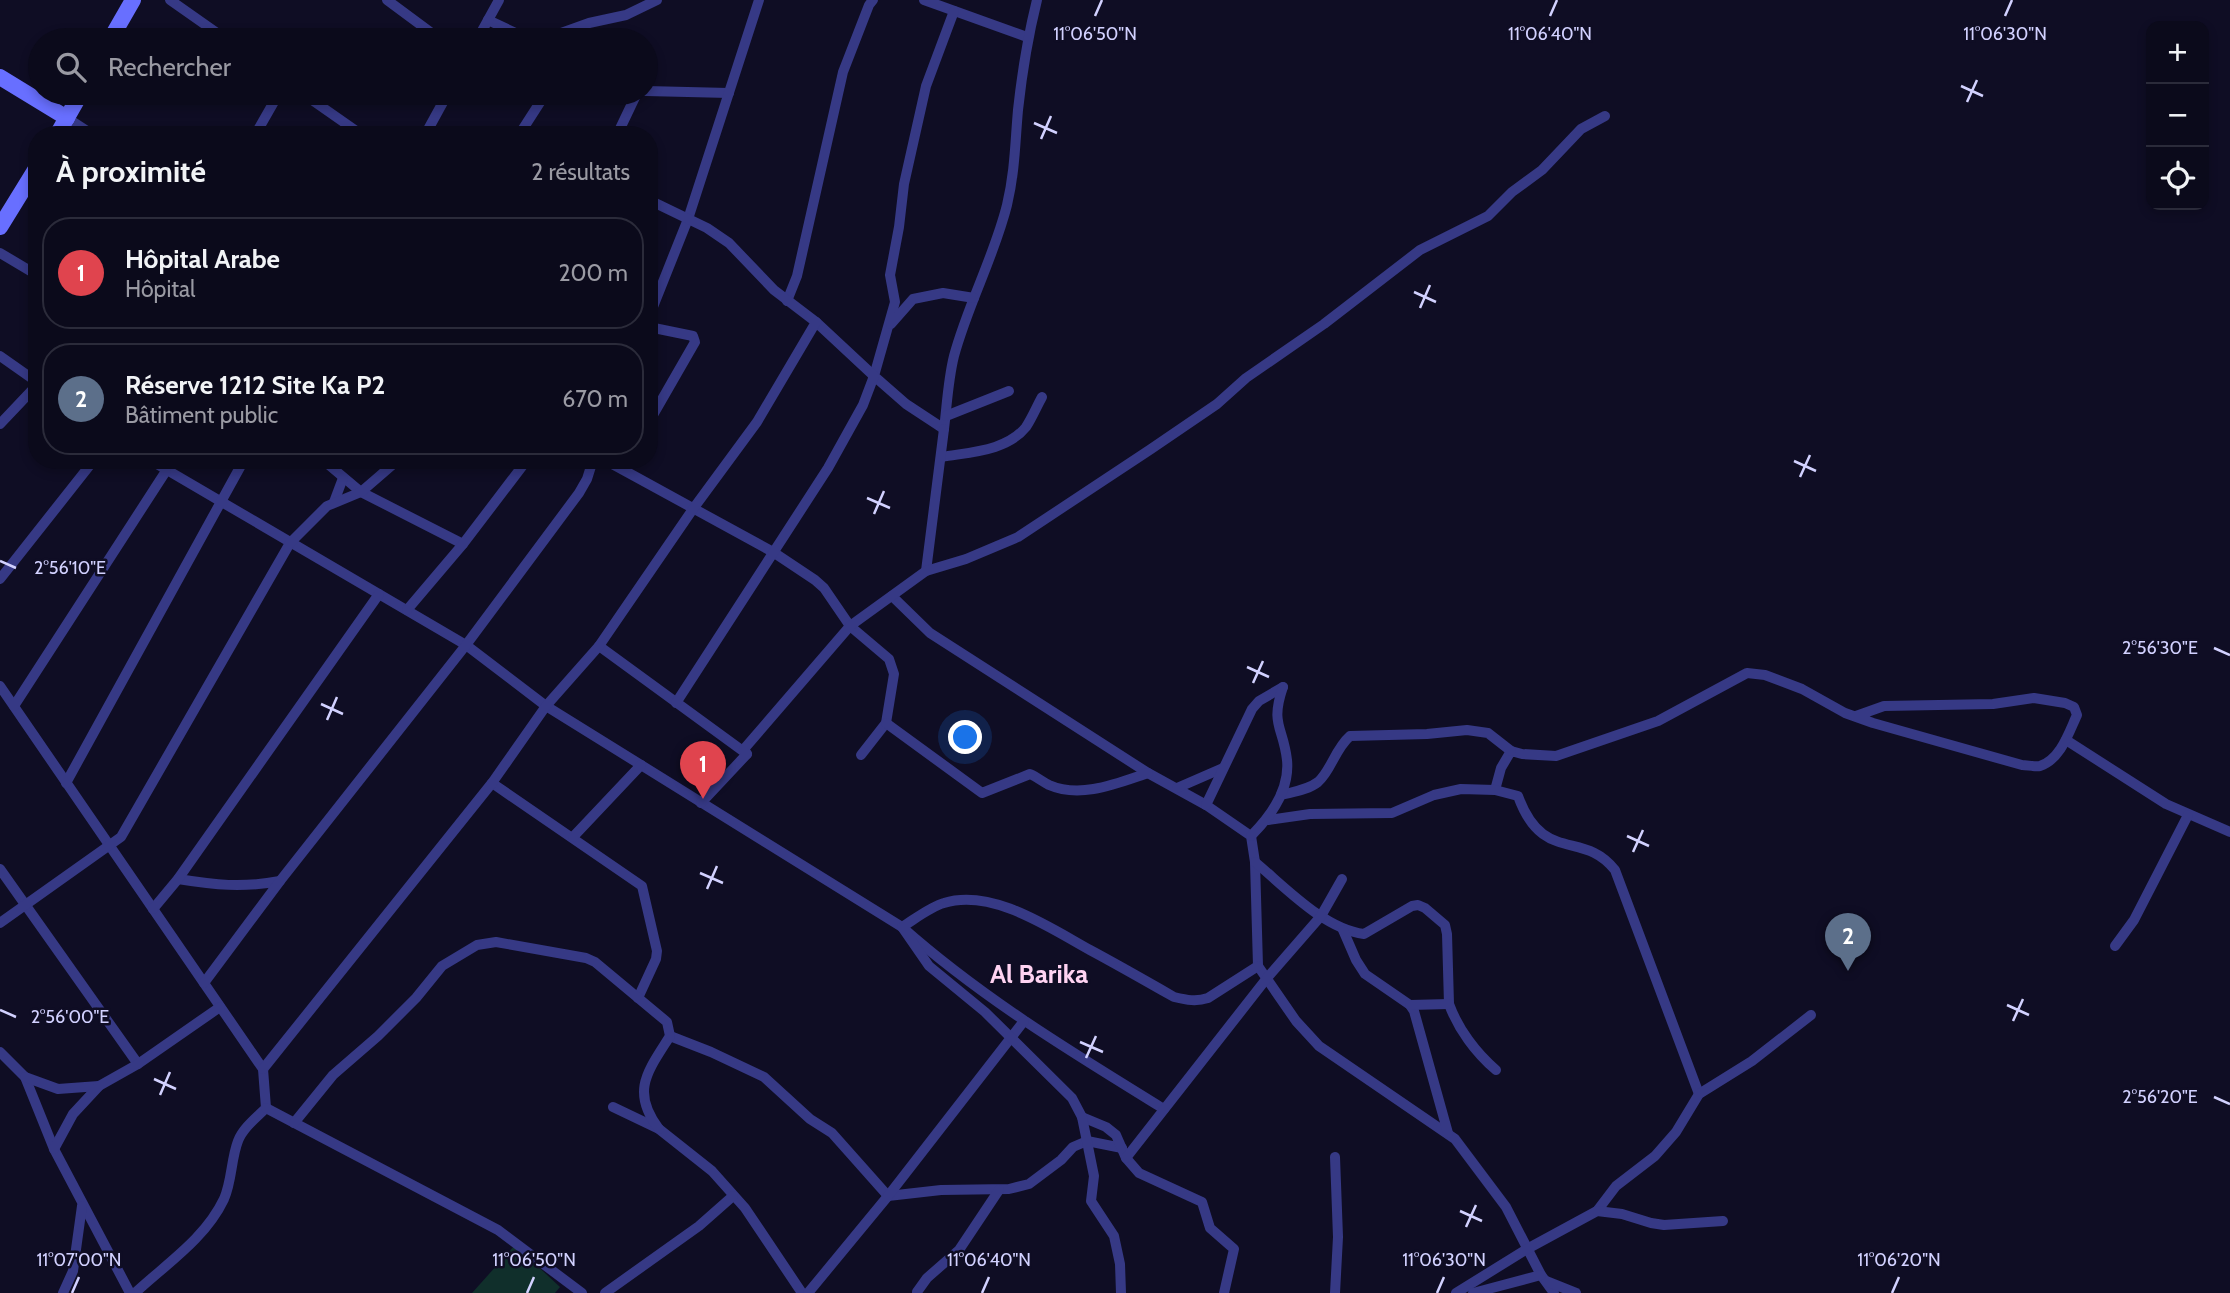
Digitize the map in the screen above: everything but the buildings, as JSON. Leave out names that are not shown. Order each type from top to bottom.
[{"type":"street","points":[[117,28],[133,0]]},
{"type":"street","points":[[170,0],[210,28]]},
{"type":"street","points":[[387,0],[425,28]]},
{"type":"street","points":[[484,28],[499,0]]},
{"type":"street","points":[[576,28],[626,15],[657,0]]},
{"type":"street","points":[[658,294],[688,219],[759,0]]},
{"type":"street","points":[[924,0],[1027,37]]},
{"type":"street","points":[[926,571],[954,358],[997,241],[1015,165],[1027,37],[1037,0]]},
{"type":"street","points":[[787,301],[797,276],[843,72],[870,2]]},
{"type":"street","points":[[676,703],[846,437],[863,405],[895,302],[890,275],[904,184],[926,86],[954,11]]},
{"type":"street","points":[[488,20],[503,28]]},
{"type":"street","points":[[0,77],[28,94]]},
{"type":"street","points":[[658,91],[729,93]]},
{"type":"street","points":[[46,105],[79,126]]},
{"type":"street","points":[[62,126],[74,105]]},
{"type":"street","points":[[260,126],[272,105]]},
{"type":"street","points":[[319,105],[349,126]]},
{"type":"street","points":[[430,126],[441,105]]},
{"type":"street","points":[[525,126],[538,105]]},
{"type":"street","points":[[622,126],[632,105]]},
{"type":"street","points":[[747,754],[744,749],[850,626],[926,571],[966,559],[1018,537],[1217,404],[1245,378],[1324,324],[1420,250],[1488,216],[1512,192],[1542,170],[1581,129],[1605,116]]},
{"type":"street","points":[[0,227],[28,182]]},
{"type":"street","points":[[658,204],[707,228],[729,243],[787,301],[816,323],[906,404],[944,429]]},
{"type":"street","points":[[0,253],[28,270]]},
{"type":"street","points":[[887,329],[913,299],[943,293],[974,298]]},
{"type":"street","points":[[263,1069],[492,783],[546,706],[599,646],[693,509],[757,422],[816,323]]},
{"type":"street","points":[[658,329],[693,336],[695,342],[658,406]]},
{"type":"street","points":[[0,356],[28,377]]},
{"type":"street","points":[[946,416],[1009,391]]},
{"type":"street","points":[[0,424],[28,394]]},
{"type":"street","points":[[942,457],[989,449],[1016,436],[1027,426],[1042,397]]},
{"type":"street","points":[[0,579],[87,469]]},
{"type":"street","points":[[163,469],[466,645],[546,706],[902,927],[944,964],[1024,1021],[1164,1109]]},
{"type":"street","points":[[66,783],[239,469]]},
{"type":"street","points":[[333,469],[361,492],[463,544]]},
{"type":"street","points":[[0,923],[121,837],[290,543],[334,502],[361,492],[388,469]]},
{"type":"street","points":[[407,610],[463,544],[520,469]]},
{"type":"street","points":[[204,983],[268,896],[466,645],[579,493],[590,469]]},
{"type":"street","points":[[625,469],[773,552],[815,580],[824,588],[850,626],[888,659],[894,674],[886,723],[861,755]]},
{"type":"street","points":[[15,706],[166,471]]},
{"type":"street","points":[[334,502],[343,478]]},
{"type":"street","points":[[153,909],[178,879],[379,594]]},
{"type":"street","points":[[892,596],[930,633],[1148,773],[1206,805],[1251,836],[1255,862],[1258,966],[1296,1021],[1319,1046],[1448,1133],[1460,1145],[1506,1207],[1543,1278],[1554,1293]]},
{"type":"street","points":[[599,646],[747,754]]},
{"type":"street","points":[[1281,795],[1320,780],[1336,752],[1350,736],[1467,730],[1488,733],[1511,751],[1556,756],[1658,721],[1748,674],[1765,674],[1856,716],[1918,737],[2022,765],[2039,766],[2054,755],[2066,740],[2077,715],[2074,707],[2065,703],[2034,698],[1993,704],[1884,706],[1856,716]]},
{"type":"street","points":[[0,686],[263,1069],[266,1108],[239,1140],[229,1185],[210,1222],[190,1244],[132,1293],[82,1206],[54,1149],[25,1077]]},
{"type":"street","points":[[1206,805],[1252,709],[1259,701],[1283,687],[1277,704],[1276,720],[1287,762],[1281,795],[1268,820],[1251,836]]},
{"type":"street","points":[[886,723],[982,793],[1030,774],[1049,785],[1081,790],[1115,785],[1148,773]]},
{"type":"street","points":[[2066,740],[2166,804],[2188,816],[2230,832]]},
{"type":"street","points":[[1495,790],[1501,768],[1511,751]]},
{"type":"street","points":[[701,803],[747,754]]},
{"type":"street","points":[[573,837],[641,765]]},
{"type":"street","points":[[1177,789],[1223,768]]},
{"type":"street","points":[[492,783],[637,880],[646,893],[657,951],[638,998]]},
{"type":"street","points":[[1268,820],[1310,814],[1392,813],[1434,795],[1461,789],[1495,790],[1518,796],[1525,814],[1543,836],[1604,857],[1615,870],[1699,1094]]},
{"type":"street","points":[[2115,946],[2134,920],[2188,816]]},
{"type":"street","points":[[1255,862],[1321,916],[1343,930],[1364,934],[1412,906],[1425,908],[1444,925],[1447,934],[1449,1004],[1472,1045],[1496,1070]]},
{"type":"street","points":[[0,869],[138,1064]]},
{"type":"street","points":[[1124,1153],[1164,1109],[1267,978],[1321,916],[1342,878]]},
{"type":"street","points":[[178,879],[219,886],[249,886],[280,881]]},
{"type":"street","points":[[249,886],[268,896]]},
{"type":"street","points":[[902,927],[943,903],[962,900],[991,904],[1046,924],[1174,997],[1187,1001],[1208,998],[1258,966]]},
{"type":"street","points":[[902,927],[929,967],[1012,1036],[1072,1098],[1082,1117],[1094,1176],[1091,1201],[1114,1236],[1120,1264],[1121,1293]]},
{"type":"street","points":[[1343,930],[1365,974],[1410,1005],[1449,1004]]},
{"type":"street","points":[[294,1123],[333,1075],[378,1036],[416,998],[442,966],[477,945],[496,942],[586,958],[595,962],[667,1022],[670,1036],[646,1080],[642,1094],[659,1129]]},
{"type":"street","points":[[1410,1005],[1426,1051],[1448,1133]]},
{"type":"street","points":[[54,1149],[73,1114],[99,1086],[138,1064],[220,1007]]},
{"type":"street","points":[[1456,1293],[1527,1249],[1597,1211],[1616,1186],[1655,1156],[1669,1140],[1699,1094],[1752,1061],[1811,1014]]},
{"type":"street","points":[[808,1293],[888,1196],[1024,1021]]},
{"type":"street","points":[[670,1036],[764,1077],[810,1119],[832,1133],[888,1196]]},
{"type":"street","points":[[2,1056],[25,1077],[58,1090],[99,1086]]},
{"type":"street","points":[[613,1107],[659,1129],[712,1171],[745,1208],[802,1293]]},
{"type":"street","points":[[266,1108],[498,1230],[582,1293]]},
{"type":"street","points":[[1082,1117],[1106,1127],[1116,1135],[1124,1153],[1139,1174],[1202,1202],[1210,1228],[1234,1249],[1224,1293]]},
{"type":"street","points":[[888,1196],[941,1190],[999,1190],[1029,1184],[1061,1160],[1073,1147],[1087,1141],[1124,1153]]},
{"type":"street","points":[[1335,1157],[1338,1237],[1335,1293]]},
{"type":"street","points":[[907,1293],[918,1293],[927,1278],[958,1250],[999,1190]]},
{"type":"street","points":[[605,1293],[699,1226],[733,1196]]},
{"type":"street","points":[[63,1293],[73,1271],[82,1206]]},
{"type":"street","points":[[1597,1211],[1622,1214],[1651,1223],[1723,1221]]},
{"type":"street","points":[[1473,1293],[1543,1278],[1576,1293]]},
{"type":"green space","points":[[515,1245],[560,1287],[555,1293],[472,1293]]},
{"type":"place","name":"Hôpital Arabe","points":[[703,799]]},
{"type":"place","name":"Réserve 1212 Site Ka P2","points":[[1848,971]]},
{"type":"district","name":"Al Barika","points":[[1039,974]]}]
